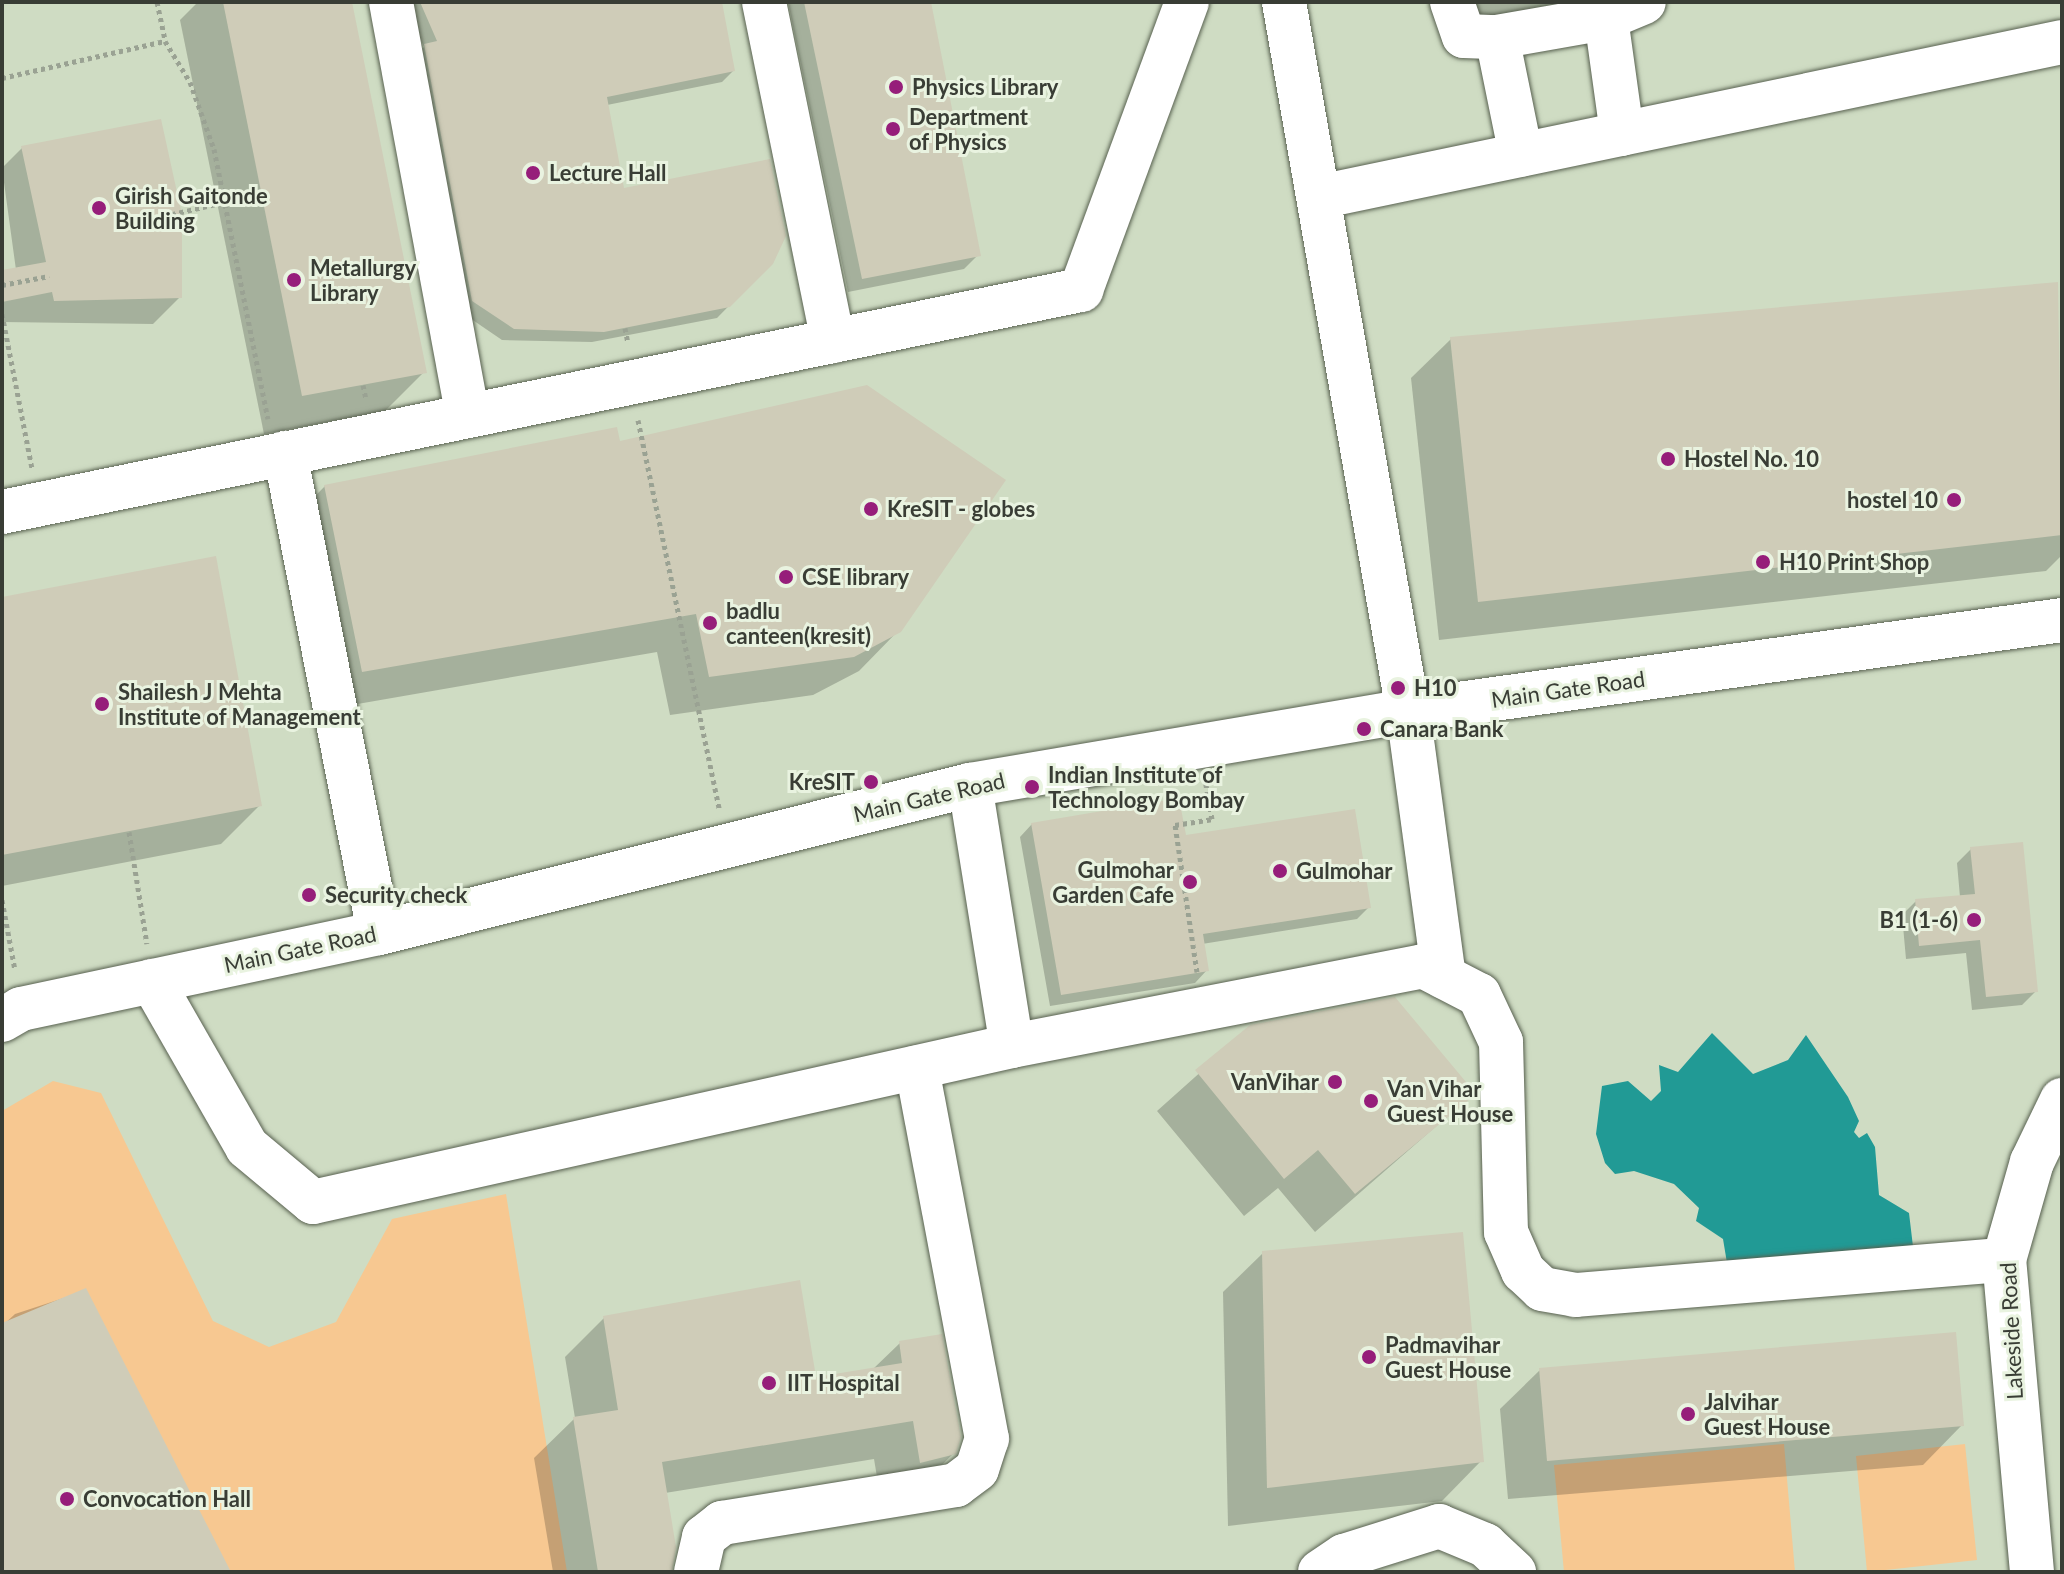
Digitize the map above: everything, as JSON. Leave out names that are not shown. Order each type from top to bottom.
[{"type":"street","points":[[391,2],[468,416]]},
{"type":"street","points":[[764,2],[833,341]]},
{"type":"street","points":[[20,508],[1081,290],[1187,2]]},
{"type":"street","points":[[1284,2],[1408,711],[1444,977]]},
{"type":"street","points":[[1452,2],[1464,36],[1497,37],[1625,10],[1622,134]]},
{"type":"street","points":[[1497,37],[1521,155]]},
{"type":"street","points":[[1319,197],[2062,42]]},
{"type":"street","points":[[280,454],[379,933]]},
{"type":"street","name":"Main Gate Road","points":[[12,1014],[379,933],[970,785],[1408,711],[2062,620]]},
{"type":"street","points":[[970,785],[1012,1046]]},
{"type":"street","points":[[152,981],[247,1147],[313,1202],[1012,1046],[1423,966],[1479,995],[1501,1042],[1506,1232],[1523,1271],[1542,1289],[1575,1295],[2004,1260]]},
{"type":"street","points":[[696,1572],[704,1537],[722,1523],[956,1485],[977,1469],[987,1439],[917,1068]]},
{"type":"street","name":"Lakeside Road","points":[[2032,1572],[2004,1260],[2032,1162],[2062,1100]]},
{"type":"street","points":[[1320,1572],[1344,1556],[1439,1526],[1485,1545],[1514,1572]]},
{"type":"path","points":[[157,2],[165,41],[190,82],[225,202],[280,454]]},
{"type":"path","points":[[2,78],[165,41]]},
{"type":"path","points":[[164,216],[225,202]]},
{"type":"path","points":[[2,285],[49,276]]},
{"type":"path","points":[[2,314],[20,508]]},
{"type":"path","points":[[630,383],[727,846]]},
{"type":"path","points":[[1200,746],[1212,819],[1175,825],[1203,1009]]},
{"type":"path","points":[[129,832],[152,981]]},
{"type":"path","points":[[2,900],[12,1014]]},
{"type":"shaded area","name":"Indian Institute of Technology Bombay","points":[[2,2],[2062,2],[2062,1572],[2,1572]]},
{"type":"shaded area","points":[[53,1081],[101,1093],[213,1321],[269,1347],[336,1322],[392,1219],[506,1194],[567,1572],[2,1572],[2,1111]]},
{"type":"shaded area","points":[[1784,1444],[1795,1572],[1564,1572],[1554,1465]]},
{"type":"shaded area","points":[[1965,1444],[1977,1560],[1867,1572],[1856,1456]]},
{"type":"water","points":[[1712,1033],[1753,1074],[1788,1060],[1806,1035],[1848,1097],[1859,1121],[1854,1132],[1859,1138],[1867,1133],[1875,1147],[1879,1195],[1909,1213],[1914,1255],[1869,1259],[1866,1249],[1846,1260],[1727,1263],[1723,1239],[1696,1221],[1699,1208],[1674,1184],[1634,1171],[1615,1174],[1605,1163],[1596,1134],[1602,1086],[1628,1081],[1651,1101],[1661,1091],[1659,1065],[1678,1072]]},
{"type":"building","points":[[223,2],[352,2],[427,373],[302,396]]},
{"type":"building","name":"Lecture Hall","points":[[420,2],[722,2],[735,71],[607,97],[624,188],[770,159],[786,236],[773,264],[730,307],[604,332],[514,329],[472,301],[424,44],[437,41]]},
{"type":"building","name":"Department of Physics","points":[[804,2],[931,2],[981,256],[862,279]]},
{"type":"building","name":"Girish Gaitonde Building","points":[[161,119],[182,215],[182,298],[54,301],[52,292],[2,302],[2,270],[46,262],[21,146]]},
{"type":"building","points":[[2058,282],[2062,535],[1478,602],[1450,337]]},
{"type":"building","points":[[867,385],[1006,480],[901,632],[854,657],[709,677],[696,614],[362,672],[324,485],[617,427],[620,441]]},
{"type":"building","points":[[216,556],[262,806],[2,855],[2,597]]},
{"type":"building","points":[[1179,798],[1186,835],[1355,809],[1371,908],[1203,934],[1209,971],[1061,995],[1031,823]]},
{"type":"building","name":"B1 (1-6)","points":[[2023,842],[2038,992],[1986,997],[1980,940],[1919,946],[1915,899],[1975,894],[1970,847]]},
{"type":"building","name":"VanVihar","points":[[1395,997],[1476,1094],[1355,1194],[1318,1150],[1284,1179],[1195,1070],[1250,1025]]},
{"type":"building","name":"Padmavihar Guest House","points":[[1463,1232],[1484,1462],[1267,1488],[1262,1251]]},
{"type":"building","name":"IIT Hospital","points":[[800,1280],[816,1377],[902,1363],[899,1341],[942,1334],[961,1437],[956,1454],[920,1463],[913,1421],[662,1462],[676,1547],[672,1572],[598,1572],[573,1417],[618,1410],[603,1316]]},
{"type":"building","name":"Convocation Hall","points":[[86,1288],[231,1572],[2,1572],[2,1323]]},
{"type":"building","points":[[1956,1332],[1964,1426],[1547,1461],[1539,1368]]},
{"type":"place","name":"Physics Library","points":[[896,87]]},
{"type":"place","name":"Department of Physics","points":[[893,129]]},
{"type":"place","name":"Lecture Hall","points":[[533,173]]},
{"type":"place","name":"Girish Gaitonde Building","points":[[99,208]]},
{"type":"place","name":"Metallurgy Library","points":[[294,280]]},
{"type":"place","name":"Hostel No. 10","points":[[1668,459]]},
{"type":"place","name":"hostel 10","points":[[1954,500]]},
{"type":"place","name":"KreSIT - globes","points":[[871,509]]},
{"type":"place","name":"H10 Print Shop","points":[[1763,562]]},
{"type":"place","name":"CSE library","points":[[786,577]]},
{"type":"place","name":"badlu canteen(kresit)","points":[[710,623]]},
{"type":"place","name":"H10","points":[[1398,688]]},
{"type":"place","name":"Shailesh J Mehta Institute of Management","points":[[102,704]]},
{"type":"place","name":"Canara Bank","points":[[1364,729]]},
{"type":"place","name":"KreSIT","points":[[871,782]]},
{"type":"place","name":"Indian Institute of Technology Bombay","points":[[1032,787]]},
{"type":"place","name":"Gulmohar","points":[[1280,871]]},
{"type":"place","name":"Gulmohar Garden Cafe","points":[[1190,882]]},
{"type":"place","name":"Security check","points":[[309,895]]},
{"type":"place","name":"B1 (1-6)","points":[[1974,920]]},
{"type":"place","name":"VanVihar","points":[[1335,1082]]},
{"type":"place","name":"Van Vihar Guest House","points":[[1371,1101]]},
{"type":"place","name":"Padmavihar Guest House","points":[[1369,1357]]},
{"type":"place","name":"IIT Hospital","points":[[769,1383]]},
{"type":"place","name":"Jalvihar Guest House","points":[[1688,1414]]},
{"type":"place","name":"Convocation Hall","points":[[67,1499]]}]
